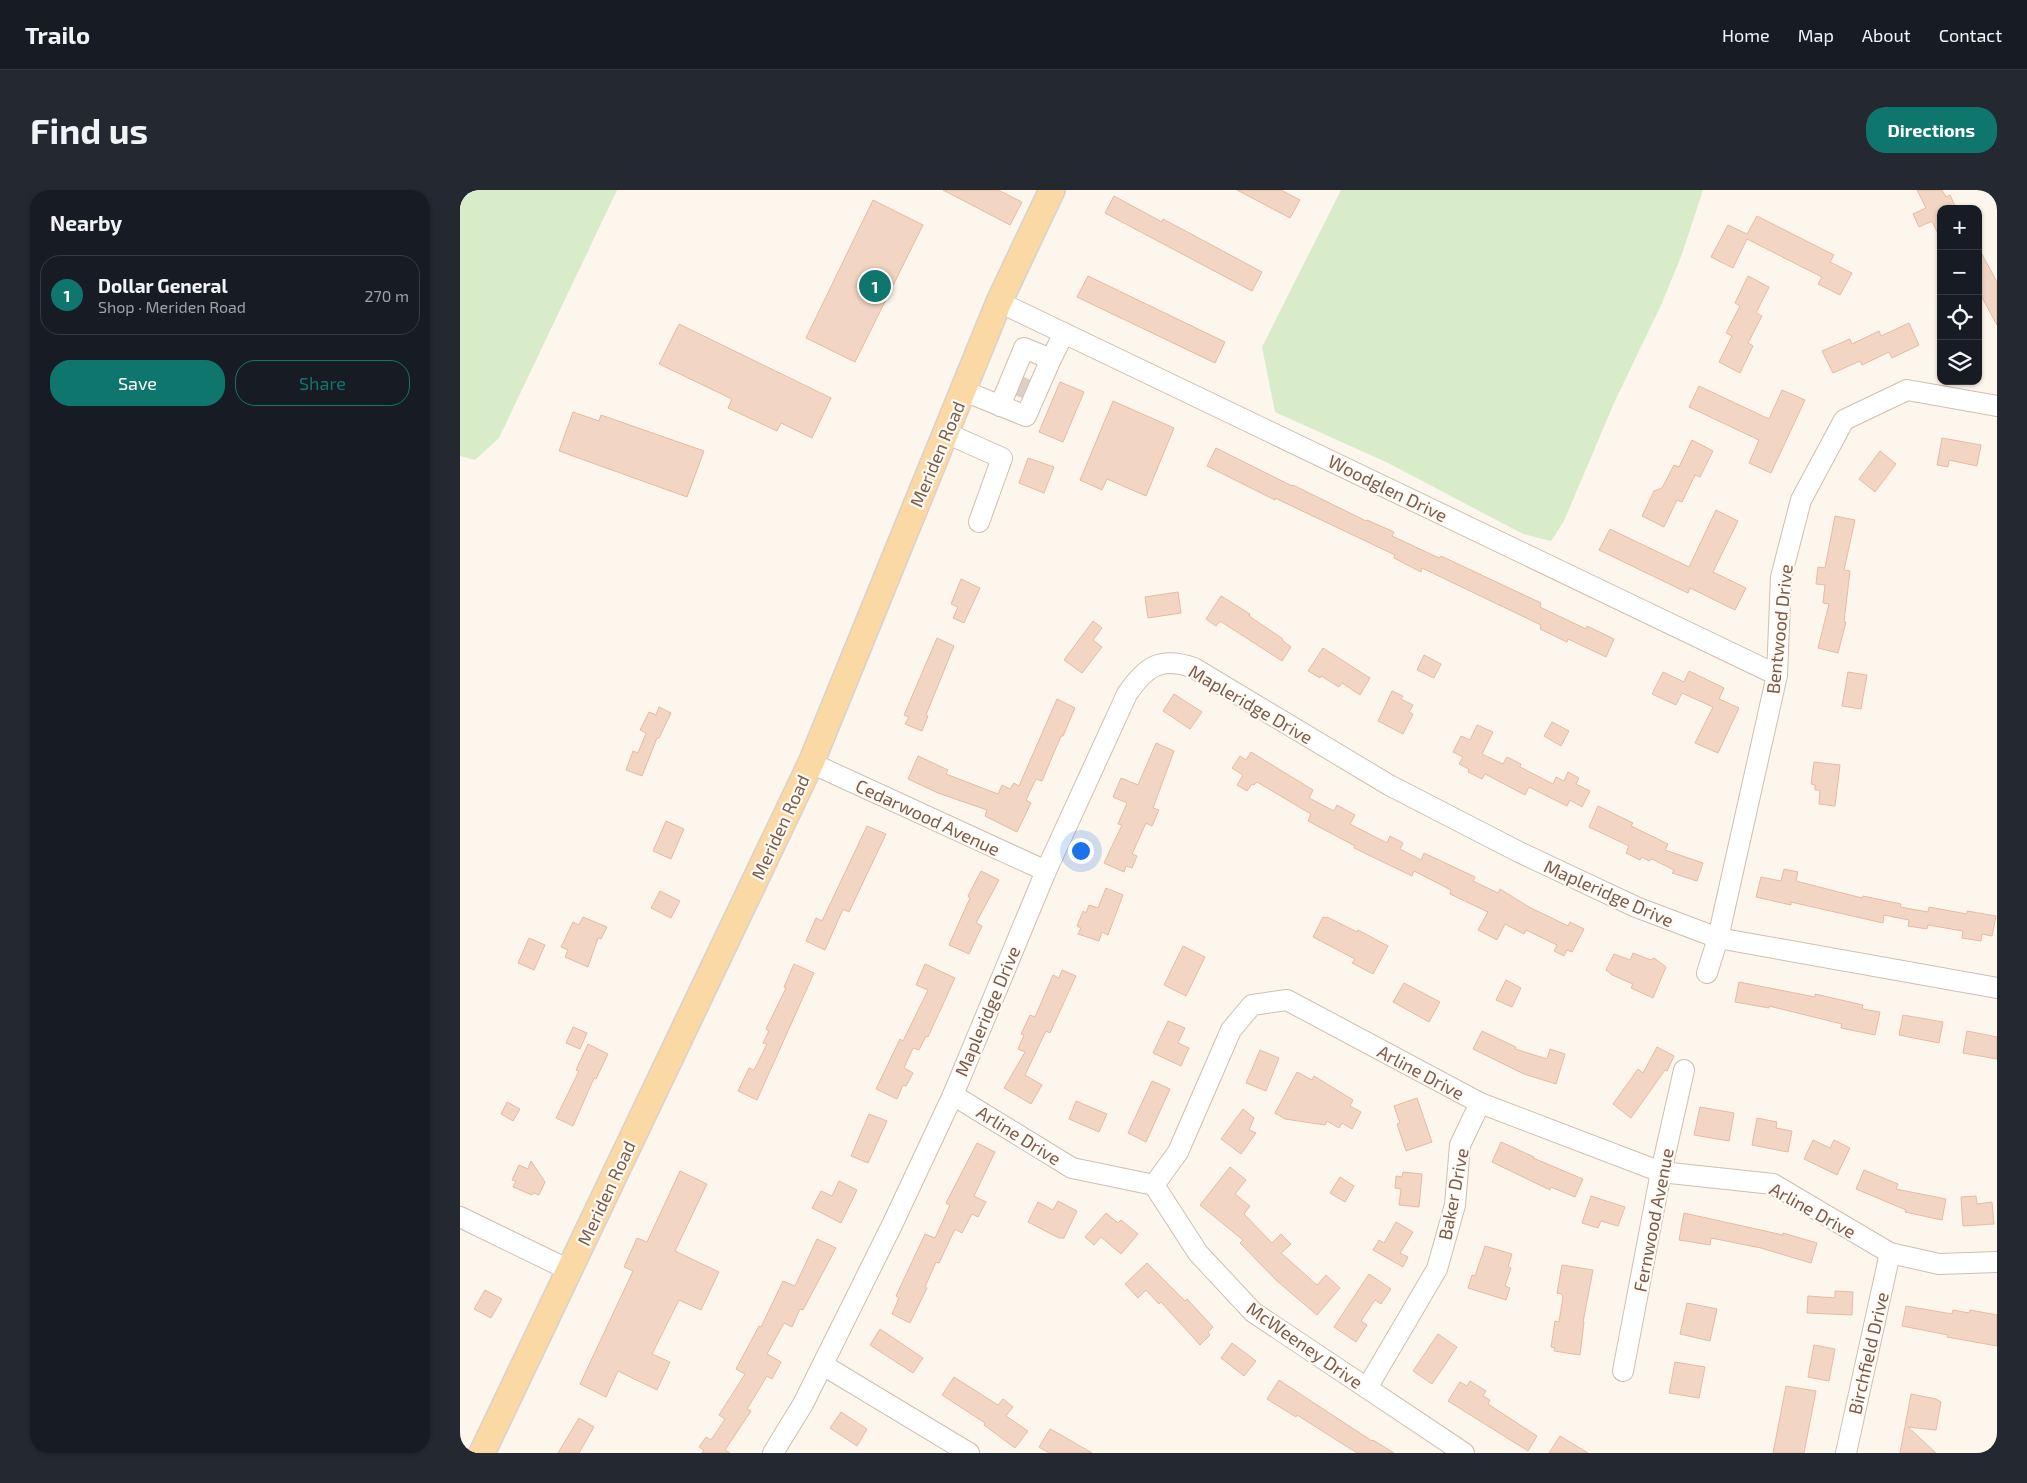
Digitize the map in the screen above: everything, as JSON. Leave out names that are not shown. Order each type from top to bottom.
[{"type":"main road","name":"Meriden Road","points":[[482,1453],[811,763],[999,302],[1052,190]]},
{"type":"street","name":"Woodglen Drive","points":[[999,302],[1777,674]]},
{"type":"street","points":[[1000,406],[1024,388],[1051,359],[1064,333]]},
{"type":"street","points":[[964,391],[1026,416],[1024,348],[1051,359]]},
{"type":"street","name":"Bentwood Drive","points":[[1707,973],[1718,938],[1777,674],[1781,577],[1801,500],[1844,420],[1907,390],[1997,406]]},
{"type":"street","points":[[946,433],[1002,458],[979,522]]},
{"type":"street","name":"Mapleridge Drive","points":[[773,1453],[803,1404],[892,1225],[953,1094],[1046,871],[1127,694],[1148,669],[1160,664],[1180,663],[1194,668],[1389,785],[1519,852],[1636,907],[1718,938],[1997,988]]},
{"type":"street","name":"Cedarwood Avenue","points":[[811,763],[1046,871]]},
{"type":"street","name":"Arline Drive","points":[[953,1094],[1072,1168],[1154,1185],[1178,1152],[1230,1030],[1252,1005],[1287,1000],[1480,1103],[1661,1172],[1773,1184],[1890,1253],[1938,1264],[1997,1262]]},
{"type":"street","name":"Fernwood Avenue","points":[[1623,1371],[1661,1172],[1684,1070]]},
{"type":"street","name":"Baker Drive","points":[[1367,1388],[1437,1269],[1455,1205],[1460,1145],[1480,1103]]},
{"type":"street","name":"McWeeney Drive","points":[[1154,1185],[1198,1253],[1253,1312],[1464,1453]]},
{"type":"street","points":[[460,1217],[569,1270]]},
{"type":"street","name":"Birchfield Drive","points":[[1846,1453],[1890,1253]]},
{"type":"street","points":[[823,1365],[969,1453]]},
{"type":"green space","points":[[460,190],[617,190],[499,438],[475,460],[460,456]]},
{"type":"green space","points":[[1341,190],[1703,190],[1682,254],[1662,303],[1614,403],[1564,521],[1551,541],[1523,534],[1388,463],[1275,412],[1262,347]]},
{"type":"building","points":[[943,190],[998,190],[1022,202],[1010,225]]},
{"type":"building","points":[[1237,190],[1281,190],[1300,200],[1290,218]]},
{"type":"building","points":[[1917,190],[1942,190],[1946,197],[1950,195],[1955,205],[1937,205],[1937,232],[1932,221],[1919,227],[1913,214],[1926,208]]},
{"type":"building","points":[[1114,196],[1162,222],[1163,219],[1262,272],[1252,291],[1105,213]]},
{"type":"building","points":[[873,200],[923,225],[855,362],[806,338]]},
{"type":"building","points":[[1757,216],[1834,255],[1830,262],[1852,273],[1840,295],[1818,284],[1822,277],[1747,239],[1733,268],[1711,257],[1728,225],[1747,234]]},
{"type":"building","points":[[1982,254],[1997,282],[1997,325],[1982,297]]},
{"type":"building","points":[[1088,276],[1225,342],[1215,363],[1077,297]]},
{"type":"building","points":[[1748,276],[1769,287],[1756,313],[1762,316],[1748,343],[1753,346],[1740,373],[1719,362],[1732,336],[1726,333],[1740,306],[1735,303]]},
{"type":"building","points":[[1909,323],[1919,345],[1892,358],[1889,352],[1862,365],[1860,361],[1833,373],[1822,351],[1850,339],[1852,344],[1879,331],[1881,336]]},
{"type":"building","points":[[679,324],[831,398],[812,438],[781,423],[777,431],[728,408],[732,399],[659,364]]},
{"type":"building","points":[[1060,382],[1084,392],[1063,442],[1039,432]]},
{"type":"building","points":[[1699,386],[1769,419],[1782,390],[1805,400],[1771,473],[1749,463],[1759,440],[1689,407]]},
{"type":"building","points":[[1113,401],[1174,428],[1146,496],[1107,479],[1102,490],[1080,480]]},
{"type":"building","points":[[573,412],[599,421],[601,415],[704,451],[687,497],[559,451]]},
{"type":"building","points":[[1942,438],[1981,445],[1977,466],[1949,460],[1948,467],[1937,465]]},
{"type":"building","points":[[1692,440],[1713,451],[1700,477],[1695,475],[1682,502],[1677,500],[1664,527],[1642,516],[1654,491],[1662,488],[1674,465],[1679,467]]},
{"type":"building","points":[[1216,448],[1366,521],[1394,532],[1392,536],[1439,558],[1441,556],[1541,603],[1540,607],[1586,629],[1587,626],[1614,639],[1606,657],[1568,639],[1567,642],[1540,629],[1541,625],[1422,568],[1421,572],[1394,558],[1395,555],[1275,498],[1275,500],[1207,466]]},
{"type":"building","points":[[1880,451],[1896,464],[1875,492],[1859,479]]},
{"type":"building","points":[[1028,458],[1054,467],[1044,493],[1019,483]]},
{"type":"building","points":[[1716,510],[1738,521],[1713,572],[1746,588],[1735,610],[1690,588],[1688,593],[1599,550],[1610,529],[1689,567]]},
{"type":"building","points":[[1835,516],[1855,520],[1844,570],[1850,571],[1844,622],[1846,622],[1838,653],[1818,648],[1829,604],[1823,603],[1825,585],[1816,584],[1818,567],[1825,568]]},
{"type":"building","points":[[961,579],[980,588],[964,623],[953,618],[958,607],[951,604]]},
{"type":"building","points":[[1178,592],[1181,613],[1148,618],[1145,597]]},
{"type":"building","points":[[1221,596],[1250,614],[1249,616],[1283,639],[1291,647],[1282,661],[1220,621],[1216,626],[1206,619]]},
{"type":"building","points":[[1093,621],[1102,628],[1093,640],[1102,647],[1082,673],[1064,660]]},
{"type":"building","points":[[937,638],[954,646],[926,715],[928,716],[922,731],[905,724],[909,717],[904,715]]},
{"type":"building","points":[[1323,648],[1370,678],[1360,695],[1342,683],[1339,687],[1321,676],[1320,678],[1308,671]]},
{"type":"building","points":[[1424,655],[1441,664],[1434,678],[1417,670]]},
{"type":"building","points":[[1689,671],[1724,688],[1719,699],[1739,708],[1718,753],[1695,743],[1713,707],[1682,693],[1676,705],[1652,694],[1663,672],[1684,682]]},
{"type":"building","points":[[1848,672],[1867,675],[1861,709],[1842,706]]},
{"type":"building","points":[[1392,691],[1403,696],[1401,699],[1413,705],[1409,712],[1413,714],[1403,734],[1378,721]]},
{"type":"building","points":[[1174,694],[1202,712],[1190,729],[1163,711]]},
{"type":"building","points":[[1057,699],[1075,708],[1042,781],[1036,779],[1026,800],[1031,803],[1017,832],[985,816],[987,810],[938,793],[908,779],[918,756],[948,770],[946,774],[998,794],[1002,785],[1010,789],[1014,783],[1019,786]]},
{"type":"building","points":[[659,707],[671,713],[659,738],[657,738],[642,776],[626,770],[633,751],[638,753],[646,733],[640,730],[649,712],[656,715]]},
{"type":"building","points":[[1552,722],[1569,731],[1561,746],[1544,736]]},
{"type":"building","points":[[1477,725],[1493,732],[1482,754],[1503,764],[1507,757],[1521,764],[1520,767],[1553,784],[1556,777],[1564,781],[1568,772],[1579,778],[1576,784],[1590,791],[1582,807],[1570,800],[1567,806],[1529,787],[1525,795],[1485,774],[1482,779],[1468,772],[1469,769],[1459,764],[1463,757],[1453,752],[1461,736],[1470,740]]},
{"type":"building","points":[[1156,743],[1174,751],[1153,808],[1159,810],[1152,826],[1146,823],[1132,854],[1137,856],[1132,868],[1126,866],[1124,872],[1104,863],[1122,825],[1118,824],[1127,803],[1113,797],[1121,778],[1138,785]]},
{"type":"building","points":[[1251,752],[1313,790],[1309,798],[1334,811],[1337,805],[1355,815],[1350,824],[1387,843],[1390,836],[1403,843],[1400,849],[1421,860],[1424,853],[1475,877],[1473,881],[1498,893],[1500,889],[1529,907],[1568,926],[1570,922],[1584,929],[1572,952],[1567,950],[1564,956],[1554,951],[1557,945],[1526,930],[1524,934],[1505,924],[1497,940],[1478,930],[1488,912],[1450,894],[1451,890],[1414,871],[1412,876],[1354,848],[1355,846],[1308,821],[1311,814],[1257,782],[1254,785],[1252,784],[1247,791],[1237,785],[1243,775],[1232,768],[1240,756],[1246,760]]},
{"type":"building","points":[[1814,762],[1840,765],[1835,806],[1819,804],[1820,790],[1815,790],[1815,785],[1811,784]]},
{"type":"building","points":[[1598,806],[1633,823],[1631,826],[1668,844],[1665,850],[1703,863],[1697,881],[1672,873],[1674,870],[1652,859],[1649,861],[1642,857],[1640,860],[1626,853],[1629,846],[1589,827]]},
{"type":"building","points":[[666,821],[684,829],[671,859],[653,851]]},
{"type":"building","points":[[867,826],[886,834],[849,912],[843,909],[825,950],[806,941],[816,918],[822,921]]},
{"type":"building","points":[[1784,869],[1798,872],[1796,881],[1862,898],[1863,896],[1901,904],[1900,907],[1928,912],[1929,907],[1967,914],[1967,911],[1996,916],[1992,936],[1982,934],[1981,941],[1962,938],[1963,931],[1928,925],[1927,929],[1908,926],[1909,920],[1884,915],[1883,923],[1791,902],[1791,905],[1756,897],[1761,877],[1781,881]]},
{"type":"building","points":[[981,871],[999,880],[976,923],[982,926],[969,954],[949,945],[970,898],[968,896]]},
{"type":"building","points":[[1106,888],[1123,895],[1108,935],[1102,932],[1099,941],[1078,934],[1081,928],[1077,926],[1083,911],[1086,913],[1089,905],[1098,908]]},
{"type":"building","points":[[660,891],[680,901],[671,918],[651,908]]},
{"type":"building","points":[[583,917],[607,927],[601,939],[598,938],[588,967],[565,957],[568,950],[561,947],[573,922],[579,925]]},
{"type":"building","points":[[1323,917],[1327,917],[1357,932],[1358,930],[1388,946],[1373,974],[1352,963],[1355,959],[1313,937]]},
{"type":"building","points":[[529,938],[545,945],[534,970],[518,963]]},
{"type":"building","points":[[1183,946],[1205,957],[1186,996],[1164,985]]},
{"type":"building","points":[[1633,953],[1651,960],[1654,958],[1666,967],[1653,998],[1631,988],[1633,984],[1612,975],[1606,970],[1614,954],[1630,960]]},
{"type":"building","points":[[794,964],[814,973],[757,1100],[738,1091],[749,1068],[754,1070],[767,1044],[763,1043],[769,1031],[766,1029],[786,988],[784,987]]},
{"type":"building","points":[[925,964],[955,978],[928,1037],[926,1036],[919,1050],[913,1048],[904,1068],[913,1073],[906,1086],[903,1085],[897,1099],[876,1089],[900,1039],[903,1041],[928,990],[916,985]]},
{"type":"building","points":[[1062,970],[1076,976],[1050,1033],[1046,1031],[1025,1075],[1042,1085],[1031,1104],[1004,1088],[1025,1052],[1018,1049],[1024,1035],[1021,1034],[1030,1015],[1035,1017],[1053,975],[1059,978]]},
{"type":"building","points":[[1506,980],[1521,988],[1512,1007],[1496,1000]]},
{"type":"building","points":[[1739,982],[1815,997],[1815,994],[1863,1005],[1862,1009],[1880,1012],[1875,1035],[1841,1028],[1842,1024],[1769,1006],[1769,1008],[1735,1002]]},
{"type":"building","points":[[1404,983],[1440,1002],[1429,1022],[1393,1002]]},
{"type":"building","points":[[1903,1015],[1943,1022],[1939,1043],[1899,1035]]},
{"type":"building","points":[[1168,1021],[1185,1028],[1178,1043],[1189,1048],[1181,1066],[1153,1053]]},
{"type":"building","points":[[573,1027],[587,1033],[580,1049],[566,1043]]},
{"type":"building","points":[[1482,1031],[1516,1047],[1515,1049],[1547,1059],[1550,1049],[1565,1054],[1556,1084],[1524,1074],[1473,1049]]},
{"type":"building","points":[[1967,1031],[1997,1037],[1997,1059],[1963,1053]]},
{"type":"building","points":[[588,1044],[608,1054],[596,1079],[594,1078],[573,1126],[556,1118],[579,1071],[576,1070]]},
{"type":"building","points":[[1657,1047],[1674,1056],[1667,1071],[1665,1070],[1631,1118],[1613,1104],[1638,1069],[1643,1073]]},
{"type":"building","points":[[1260,1050],[1279,1058],[1266,1091],[1246,1083]]},
{"type":"building","points":[[1297,1072],[1312,1080],[1314,1076],[1353,1100],[1350,1106],[1361,1112],[1352,1129],[1342,1123],[1339,1128],[1327,1121],[1325,1125],[1285,1119],[1275,1113]]},
{"type":"building","points":[[1152,1081],[1170,1089],[1146,1142],[1128,1133]]},
{"type":"building","points":[[1417,1098],[1432,1142],[1406,1151],[1397,1124],[1400,1123],[1394,1106]]},
{"type":"building","points":[[1076,1101],[1107,1114],[1099,1132],[1069,1119]]},
{"type":"building","points":[[507,1102],[520,1109],[513,1121],[501,1114]]},
{"type":"building","points":[[1700,1107],[1734,1113],[1729,1141],[1694,1135]]},
{"type":"building","points":[[1243,1109],[1254,1118],[1249,1130],[1256,1133],[1241,1154],[1221,1139]]},
{"type":"building","points":[[869,1114],[887,1121],[868,1163],[851,1156]]},
{"type":"building","points":[[1757,1118],[1777,1122],[1776,1128],[1792,1131],[1788,1152],[1752,1145]]},
{"type":"building","points":[[1813,1140],[1830,1148],[1834,1140],[1850,1148],[1837,1175],[1804,1159]]},
{"type":"building","points":[[1501,1142],[1583,1179],[1575,1197],[1551,1187],[1550,1190],[1492,1162]]},
{"type":"building","points":[[977,1143],[995,1152],[974,1196],[986,1202],[978,1217],[972,1214],[962,1233],[955,1229],[939,1263],[936,1262],[925,1287],[927,1288],[910,1323],[892,1314],[899,1298],[896,1296],[925,1234],[935,1238],[950,1205],[946,1203]]},
{"type":"building","points":[[531,1161],[545,1182],[539,1195],[534,1193],[532,1195],[513,1187],[516,1181],[512,1180],[519,1165],[528,1169]]},
{"type":"building","points":[[1230,1167],[1246,1180],[1235,1194],[1250,1206],[1244,1214],[1272,1243],[1281,1234],[1291,1244],[1281,1253],[1317,1285],[1326,1275],[1340,1288],[1317,1315],[1277,1281],[1240,1243],[1243,1240],[1200,1205]]},
{"type":"building","points":[[1864,1170],[1898,1184],[1896,1189],[1946,1199],[1942,1220],[1905,1212],[1906,1210],[1856,1189]]},
{"type":"building","points":[[680,1171],[707,1184],[675,1251],[719,1272],[701,1310],[679,1300],[652,1354],[670,1362],[657,1390],[618,1371],[606,1397],[580,1384],[633,1271],[624,1267],[637,1238],[647,1242]]},
{"type":"building","points":[[1403,1172],[1422,1174],[1419,1207],[1399,1205],[1401,1189],[1395,1188],[1396,1176],[1402,1177]]},
{"type":"building","points":[[1340,1177],[1354,1186],[1345,1202],[1330,1193]]},
{"type":"building","points":[[839,1181],[857,1190],[841,1223],[812,1208],[821,1191],[832,1196]]},
{"type":"building","points":[[1591,1196],[1625,1207],[1618,1226],[1601,1221],[1598,1228],[1582,1223]]},
{"type":"building","points":[[1976,1196],[1977,1204],[1992,1202],[1994,1224],[1963,1226],[1961,1197]]},
{"type":"building","points":[[1058,1201],[1077,1211],[1064,1238],[1059,1238],[1028,1222],[1038,1202],[1053,1210]]},
{"type":"building","points":[[1106,1213],[1118,1223],[1121,1220],[1138,1234],[1121,1254],[1101,1237],[1094,1245],[1085,1237]]},
{"type":"building","points":[[1684,1213],[1783,1235],[1783,1233],[1817,1243],[1811,1263],[1761,1248],[1711,1238],[1710,1245],[1679,1240]]},
{"type":"building","points":[[1396,1222],[1413,1232],[1400,1253],[1408,1257],[1403,1267],[1373,1250],[1379,1240],[1384,1243]]},
{"type":"building","points":[[817,1239],[836,1248],[803,1310],[800,1309],[792,1327],[784,1323],[767,1354],[781,1362],[772,1379],[767,1376],[747,1409],[751,1411],[725,1450],[730,1453],[702,1453],[704,1450],[699,1447],[706,1437],[711,1440],[725,1419],[719,1415],[745,1374],[736,1369],[759,1326],[761,1327],[783,1281],[795,1286]]},
{"type":"building","points":[[1485,1246],[1512,1254],[1508,1267],[1511,1268],[1505,1286],[1510,1288],[1506,1300],[1468,1288],[1472,1275],[1475,1276]]},
{"type":"building","points":[[1147,1263],[1185,1301],[1187,1299],[1213,1327],[1208,1332],[1210,1335],[1200,1345],[1161,1302],[1159,1304],[1146,1290],[1138,1298],[1125,1284]]},
{"type":"building","points":[[1562,1265],[1593,1270],[1583,1322],[1580,1355],[1554,1351],[1555,1348],[1551,1347],[1555,1321],[1559,1322],[1563,1297],[1562,1294],[1557,1293]]},
{"type":"building","points":[[1369,1274],[1391,1289],[1381,1304],[1375,1300],[1361,1321],[1367,1325],[1356,1342],[1334,1327]]},
{"type":"building","points":[[485,1290],[502,1299],[491,1318],[474,1309]]},
{"type":"building","points":[[1835,1291],[1853,1292],[1852,1315],[1807,1313],[1808,1296],[1835,1298]]},
{"type":"building","points":[[1687,1303],[1717,1309],[1710,1341],[1680,1334]]},
{"type":"building","points":[[1906,1306],[1952,1314],[1953,1310],[1969,1313],[1970,1310],[1997,1315],[1997,1346],[1902,1326]]},
{"type":"building","points":[[880,1329],[923,1358],[913,1373],[870,1345]]},
{"type":"building","points":[[1438,1334],[1457,1347],[1432,1384],[1413,1371]]},
{"type":"building","points":[[1232,1343],[1256,1361],[1244,1376],[1221,1358]]},
{"type":"building","points":[[1814,1345],[1835,1349],[1829,1381],[1808,1377]]},
{"type":"building","points":[[1675,1362],[1705,1367],[1699,1398],[1669,1393]]},
{"type":"building","points":[[954,1377],[998,1405],[1003,1399],[1013,1407],[1006,1416],[1028,1431],[1015,1448],[984,1425],[985,1423],[942,1395]]},
{"type":"building","points":[[1279,1380],[1372,1441],[1394,1453],[1357,1453],[1297,1415],[1296,1417],[1267,1399]]},
{"type":"building","points":[[1470,1381],[1486,1391],[1483,1396],[1490,1400],[1488,1404],[1537,1436],[1528,1451],[1448,1401],[1460,1382],[1467,1386]]},
{"type":"building","points":[[1786,1386],[1816,1391],[1804,1453],[1773,1453]]},
{"type":"building","points":[[1911,1394],[1936,1399],[1941,1402],[1936,1430],[1908,1427],[1936,1453],[1900,1453]]},
{"type":"building","points":[[841,1412],[867,1429],[857,1446],[830,1428]]},
{"type":"building","points":[[579,1418],[594,1427],[579,1453],[558,1453]]},
{"type":"building","points":[[1050,1429],[1092,1453],[1049,1453],[1039,1447]]},
{"type":"building","points":[[1560,1436],[1588,1453],[1549,1453]]},
{"type":"tunnel","points":[[1017,385],[1031,391]]},
{"type":"place","name":"Dollar General","points":[[875,286]]}]
